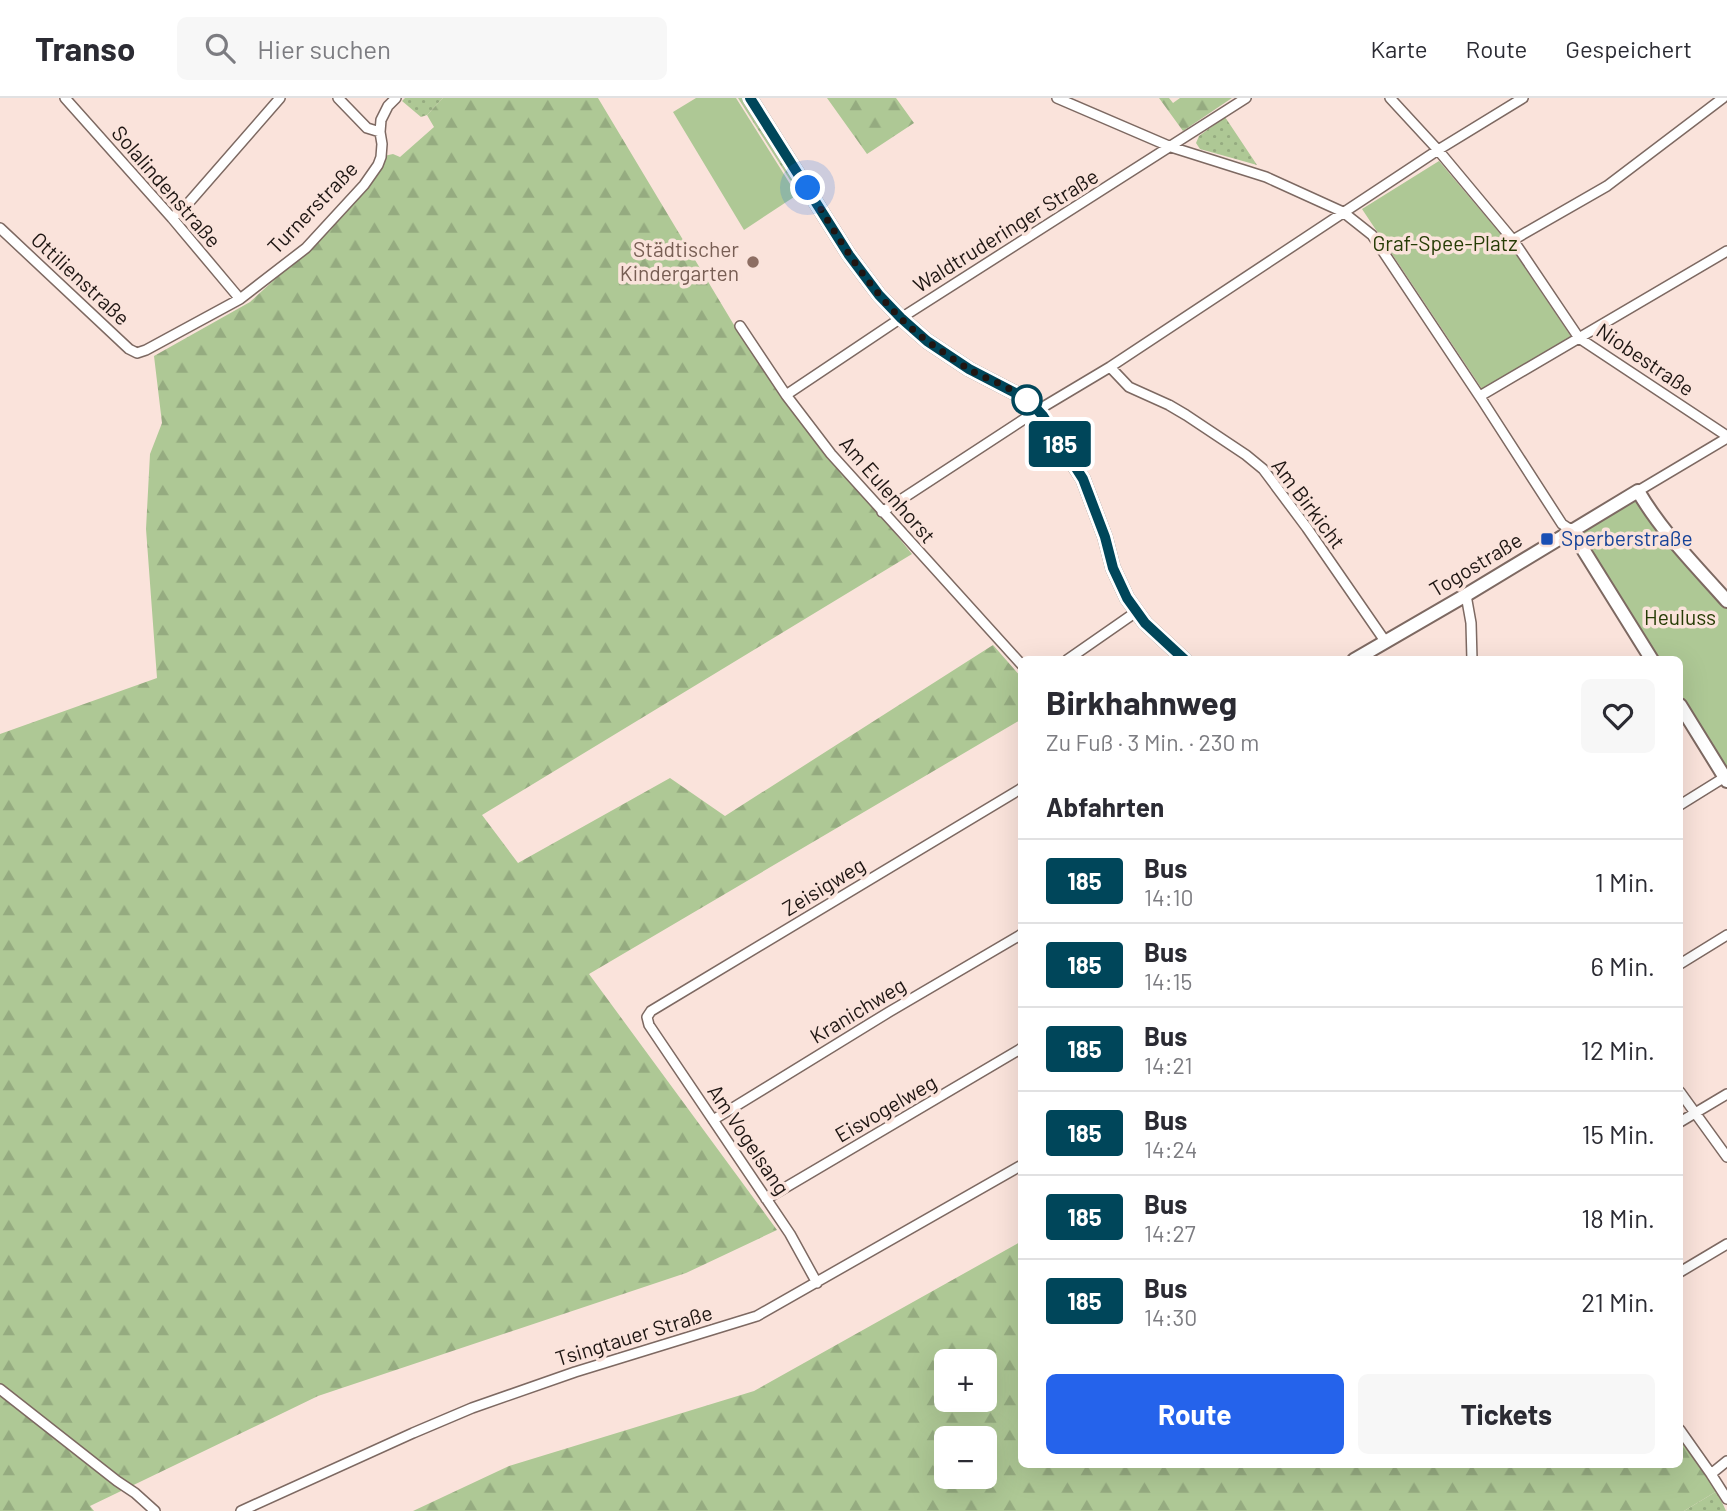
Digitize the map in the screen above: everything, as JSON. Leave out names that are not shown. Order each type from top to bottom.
[{"type":"street","name":"Solalindenstraße","points":[[65,98],[240,299]]},
{"type":"street","points":[[172,218],[185,207],[280,98]]},
{"type":"street","points":[[338,98],[367,128],[380,132]]},
{"type":"street","name":"Turnerstraße","points":[[137,353],[240,299],[306,248],[364,185],[382,157],[380,132],[384,113],[396,98]]},
{"type":"street","points":[[750,98],[849,255],[901,318],[943,352],[1023,397],[1038,410],[1083,479],[1116,575],[1127,598],[1152,630],[1181,656]]},
{"type":"street","points":[[1057,98],[1171,148],[1266,177],[1343,212],[1372,234],[1562,524],[1571,530],[1650,656]]},
{"type":"street","name":"Waldtruderinger Straße","points":[[786,395],[901,318],[1246,98]]},
{"type":"street","points":[[1390,98],[1438,150],[1513,240],[1579,338]]},
{"type":"street","points":[[882,512],[1038,410],[1110,367],[1438,150],[1523,98]]},
{"type":"street","points":[[1513,240],[1607,186],[1723,98]]},
{"type":"street","name":"Ottilienstraße","points":[[0,228],[129,349],[137,353]]},
{"type":"street","points":[[1480,397],[1727,251]]},
{"type":"street","name":"Am Eulenhorst","points":[[740,326],[786,395],[831,454],[1018,661]]},
{"type":"street","name":"Niobestraße","points":[[1579,338],[1727,437]]},
{"type":"street","name":"Am Birkicht","points":[[1110,367],[1129,387],[1169,405],[1246,454],[1263,469],[1385,641]]},
{"type":"street","name":"Togostraße","points":[[1361,656],[1727,437]]},
{"type":"street","points":[[1638,491],[1679,547],[1727,601]]},
{"type":"street","points":[[1466,595],[1471,623],[1472,656]]},
{"type":"street","points":[[1073,656],[1136,612]]},
{"type":"street","points":[[1683,710],[1726,778],[1683,802]]},
{"type":"street","name":"Zeisigweg","points":[[647,1017],[651,1011],[1018,790]]},
{"type":"street","points":[[1683,962],[1727,935]]},
{"type":"street","name":"Kranichweg","points":[[713,1120],[1018,936]]},
{"type":"street","name":"Am Vogelsang","points":[[647,1017],[649,1025],[790,1234],[817,1283]]},
{"type":"street","name":"Eisvogelweg","points":[[766,1199],[1018,1050]]},
{"type":"street","points":[[1683,1120],[1727,1094]]},
{"type":"street","points":[[1683,1096],[1727,1157]]},
{"type":"street","name":"Tsingtauer Straße","points":[[241,1511],[472,1408],[564,1376],[757,1316],[1018,1167]]},
{"type":"street","points":[[1683,1270],[1727,1244]]},
{"type":"street","points":[[0,1389],[155,1511]]},
{"type":"street","points":[[1683,1434],[1727,1499]]},
{"type":"street","points":[[1712,1474],[1727,1461]]},
{"type":"green space","points":[[405,98],[443,98],[427,115],[421,117],[402,101]]},
{"type":"green space","points":[[443,98],[598,98],[737,330],[785,398],[912,554],[482,815],[518,863],[670,778],[725,816],[993,645],[1018,673],[1018,721],[589,974],[777,1230],[686,1273],[318,1396],[90,1506],[94,1511],[0,1511],[0,734],[157,678],[146,529],[150,454],[162,423],[154,356],[250,302],[329,230],[367,188],[384,156],[393,154],[400,157],[434,127],[427,115]]},
{"type":"green space","points":[[696,98],[736,98],[797,195],[744,230],[673,112]]},
{"type":"green space","points":[[738,98],[750,98],[800,188],[790,180]]},
{"type":"green space","points":[[827,98],[896,98],[914,123],[867,154]]},
{"type":"green space","points":[[1159,98],[1169,98],[1173,103],[1180,98],[1232,98],[1183,131]]},
{"type":"green space","points":[[1225,117],[1257,165],[1200,149],[1196,143],[1199,136]]},
{"type":"green space","name":"Graf-Spee-Platz","points":[[1439,161],[1509,244],[1572,338],[1482,389],[1362,209]]},
{"type":"green space","name":"Heuluss","points":[[1635,499],[1682,558],[1727,607],[1727,767],[1722,766],[1683,703],[1683,656],[1655,656],[1579,533]]},
{"type":"green space","points":[[1018,1243],[1018,1468],[1683,1468],[1683,1443],[1717,1491],[1684,1511],[413,1511],[509,1466],[754,1391]]},
{"type":"green space","points":[[1717,1491],[1726,1511],[1684,1511]]},
{"type":"bus line","name":"185","points":[[750,98],[849,255],[879,295],[927,341],[969,369],[1023,397],[1043,416],[1083,479],[1105,537],[1113,568],[1127,598],[1145,623],[1180,656]]},
{"type":"place","name":"Städtischer Kindergarten","points":[[753,262]]},
{"type":"place","name":"Sperberstraße","points":[[1547,539]]},
{"type":"route","points":[[808,188],[849,255],[879,295],[901,318],[927,341],[969,369],[1027,400]]}]
